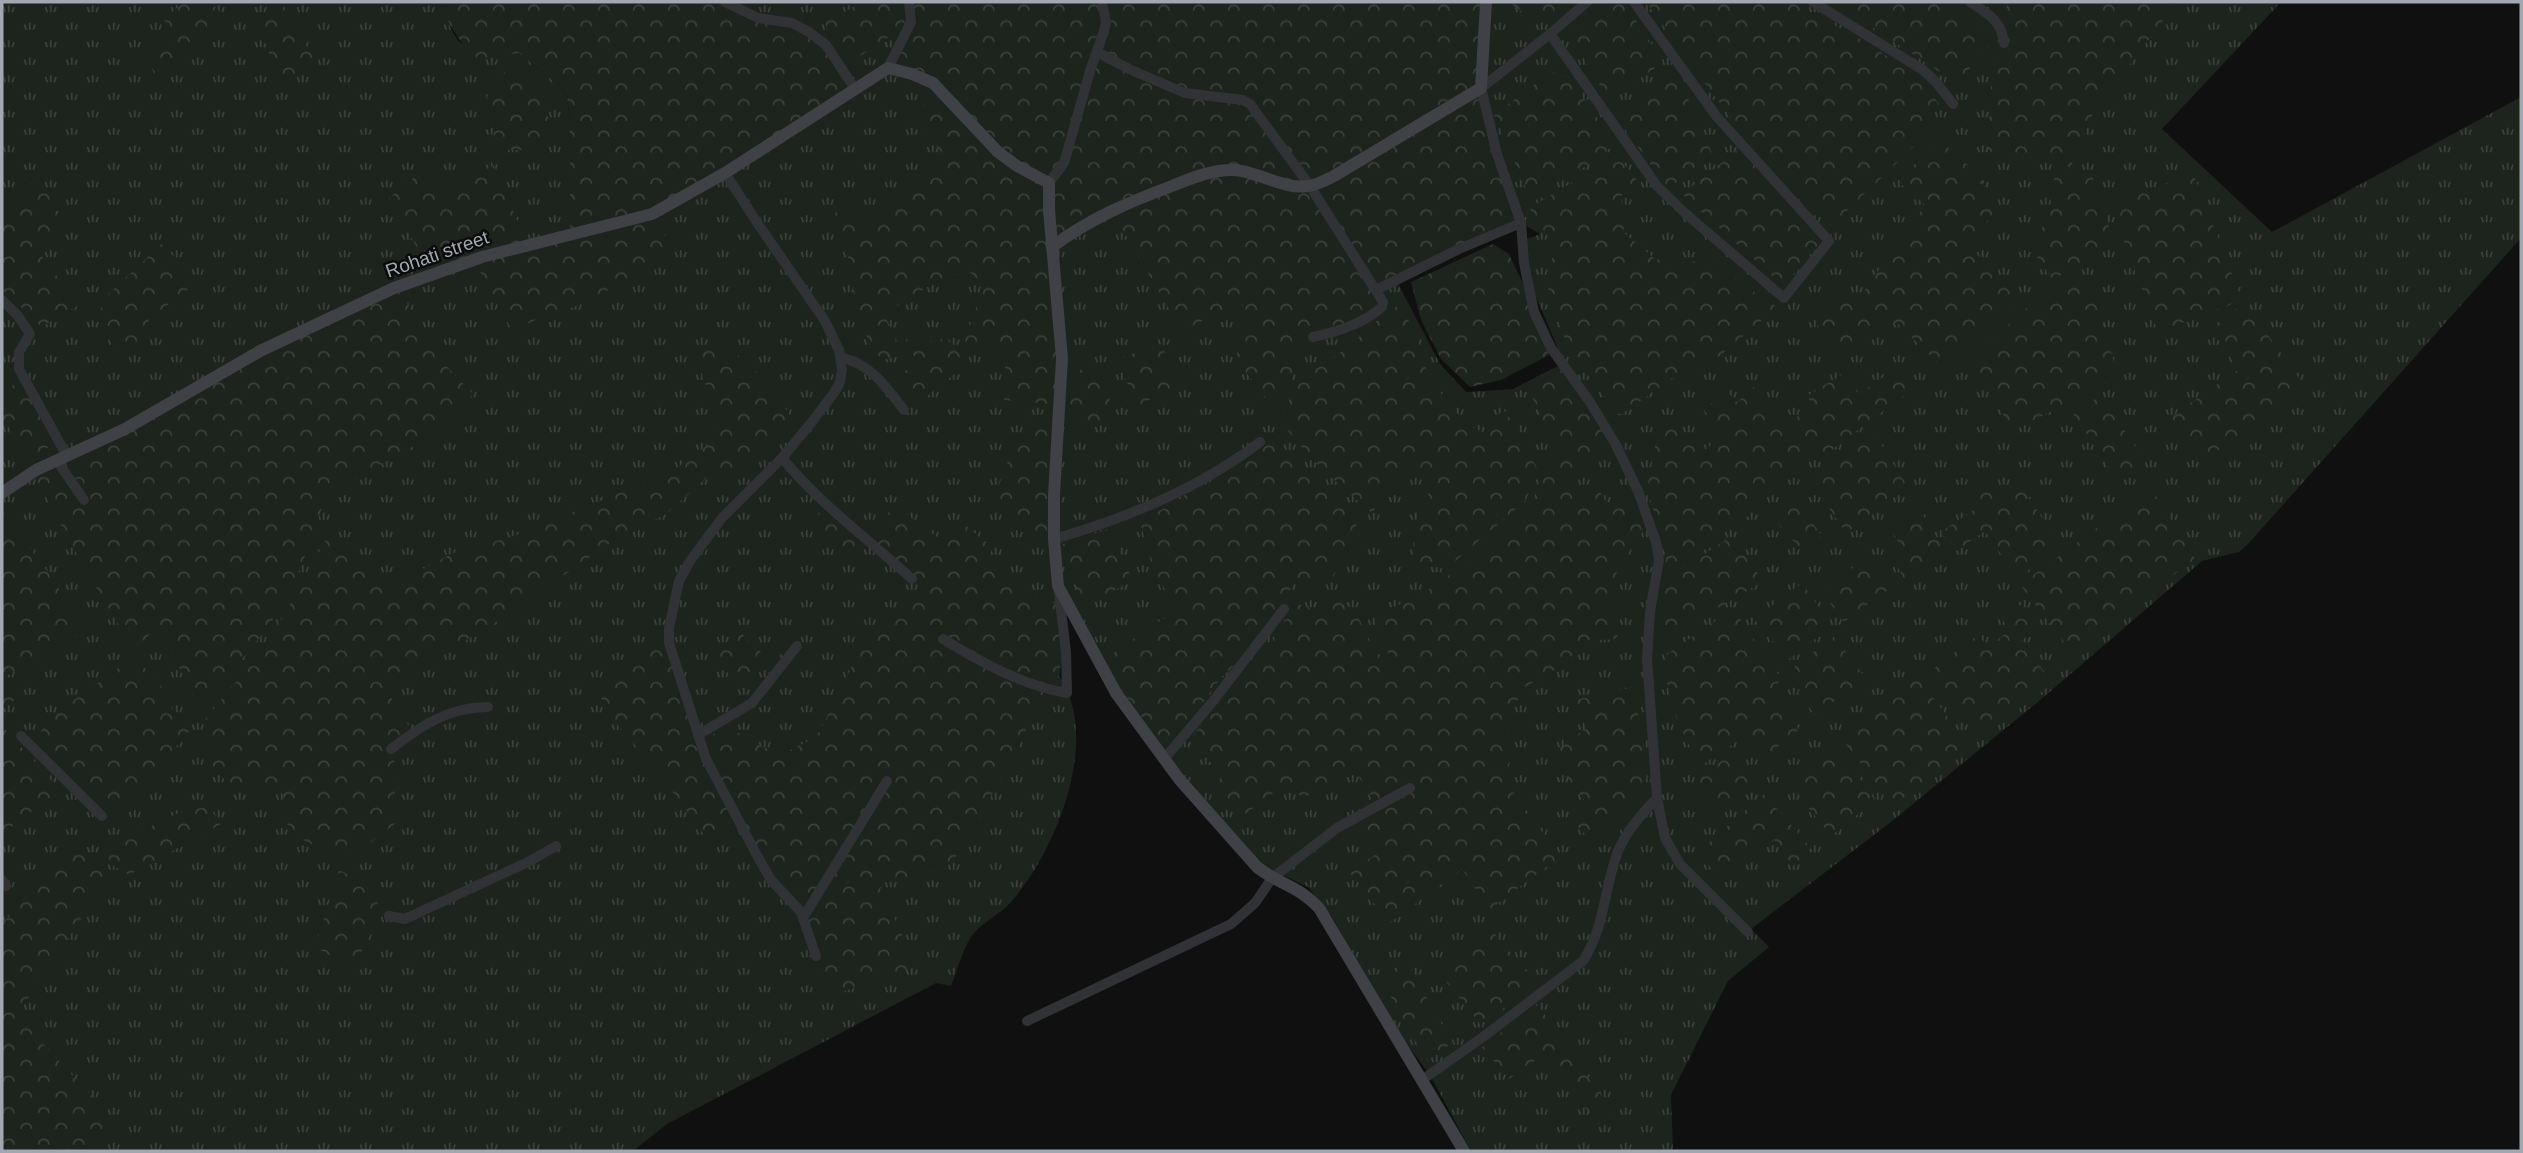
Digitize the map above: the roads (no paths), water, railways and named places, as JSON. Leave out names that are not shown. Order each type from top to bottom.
[{"type":"street","points":[[725,2],[758,18],[792,23],[809,32],[826,45],[855,89]]},
{"type":"street","points":[[909,2],[911,22],[888,68],[933,83],[1004,157],[1049,183]]},
{"type":"street","points":[[943,639],[982,663],[1029,683],[1067,693],[1063,617],[1054,539],[1062,358],[1049,183],[1064,163],[1106,22],[1102,2]]},
{"type":"street","points":[[1486,2],[1481,88],[1497,154],[1521,223],[1529,292],[1544,336],[1616,445],[1638,491],[1658,552],[1647,658],[1660,823],[1675,856],[1748,932]]},
{"type":"street","points":[[1052,247],[1107,212],[1216,171],[1247,172],[1287,184],[1311,186],[1334,176],[1481,88],[1587,2]]},
{"type":"street","points":[[1550,34],[1657,186],[1784,298],[1829,241],[1717,117],[1634,2]]},
{"type":"street","points":[[1813,2],[1923,70],[1953,104]]},
{"type":"street","points":[[1970,2],[1997,21],[2004,43]]},
{"type":"street","points":[[1097,52],[1147,78],[1185,93],[1243,100],[1250,104],[1311,186],[1383,305],[1372,316],[1332,333],[1312,337]]},
{"type":"street","name":"Rohati street","points":[[2,493],[36,470],[125,429],[260,351],[394,288],[482,257],[652,214],[725,173],[888,68]]},
{"type":"street","points":[[725,173],[825,321],[842,358],[840,382],[782,458],[722,518],[690,561],[679,581],[669,628],[669,643],[706,759],[771,880],[803,918],[816,956]]},
{"type":"street","points":[[1376,290],[1459,249],[1521,223]]},
{"type":"street","points":[[2,300],[18,316],[30,334],[19,352],[19,369],[84,500]]},
{"type":"street","points":[[842,358],[857,361],[868,368],[904,410]]},
{"type":"street","points":[[1054,539],[1100,526],[1146,508],[1217,471],[1260,442]]},
{"type":"street","points":[[782,458],[819,500],[865,536],[912,579]]},
{"type":"street","points":[[1058,586],[1116,693],[1164,759],[1257,867],[1272,878],[1297,888],[1319,908],[1464,1151]]},
{"type":"street","points":[[1164,759],[1214,700],[1284,609]]},
{"type":"street","points":[[698,735],[752,703],[797,646]]},
{"type":"street","points":[[391,749],[423,725],[451,711],[488,707]]},
{"type":"street","points":[[21,736],[102,816]]},
{"type":"street","points":[[803,918],[887,781]]},
{"type":"street","points":[[1027,1021],[1231,924],[1255,903],[1272,878],[1337,828],[1410,788]]},
{"type":"street","points":[[1422,1080],[1583,961],[1599,928],[1622,844],[1639,817],[1657,798]]},
{"type":"street","points":[[389,916],[405,919],[528,862],[556,846]]}]
